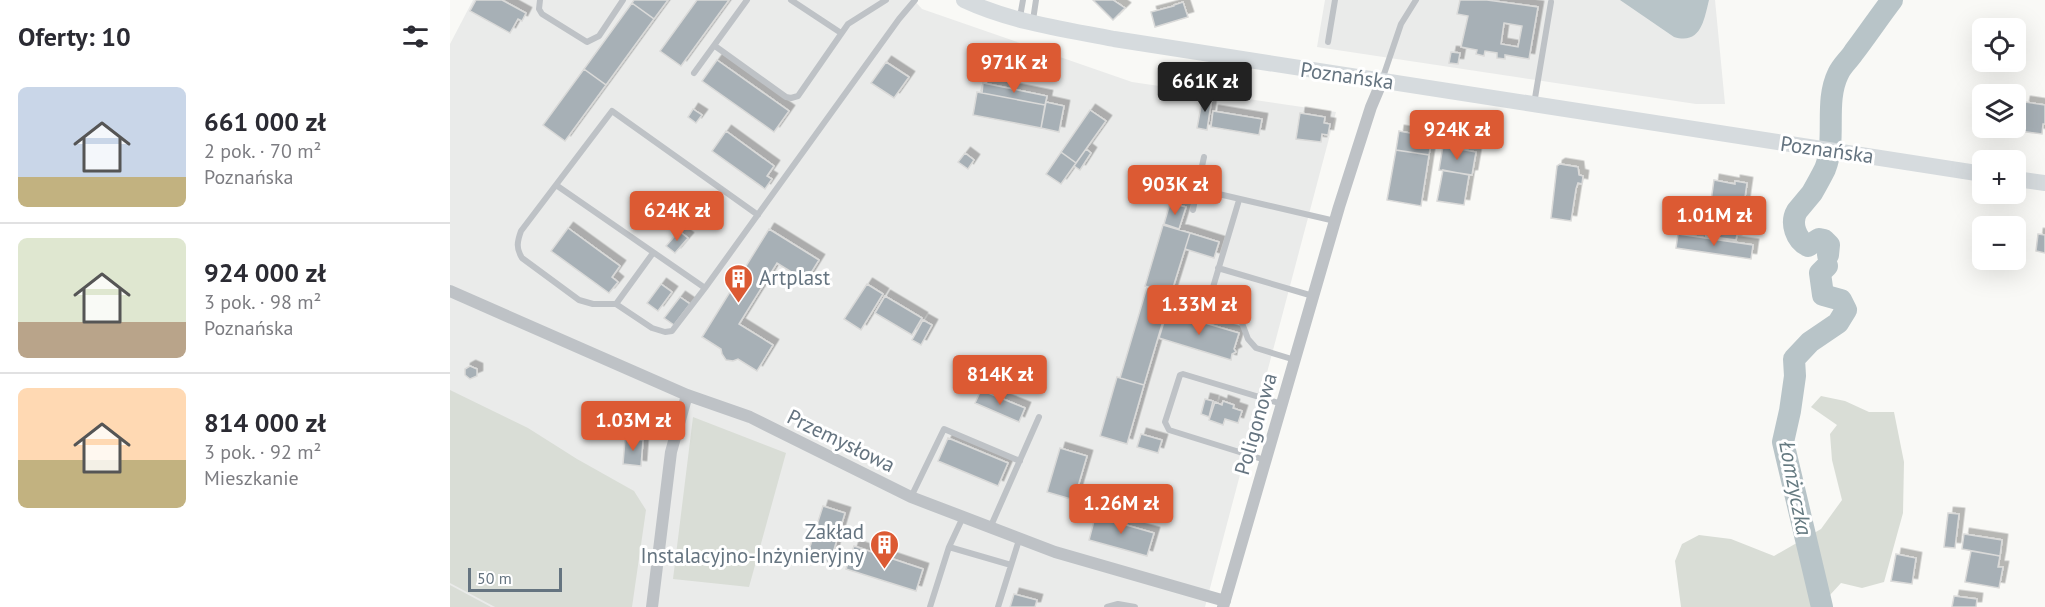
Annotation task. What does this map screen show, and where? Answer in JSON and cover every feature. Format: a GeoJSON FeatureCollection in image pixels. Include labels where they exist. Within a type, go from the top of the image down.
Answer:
{"type":"FeatureCollection","features":[{"type":"Feature","properties":{"kind":"main road","name":"Poznańska"},"geometry":{"type":"LineString","coordinates":[[964,0],[1025,22],[1215,56],[1972,172]]}},
{"type":"Feature","properties":{"kind":"main road"},"geometry":{"type":"LineString","coordinates":[[2026,180],[2045,183]]}},
{"type":"Feature","properties":{"kind":"street","name":"Poligonowa"},"geometry":{"type":"LineString","coordinates":[[1224,604],[1335,222],[1371,107],[1382,81]]}},
{"type":"Feature","properties":{"kind":"street","name":"Przemysłowa"},"geometry":{"type":"LineString","coordinates":[[450,291],[687,395],[750,417],[911,497],[1018,540],[1224,604]]}},
{"type":"Feature","properties":{"kind":"street"},"geometry":{"type":"LineString","coordinates":[[652,607],[671,452],[687,395]]}},
{"type":"Feature","properties":{"kind":"lane"},"geometry":{"type":"LineString","coordinates":[[540,0],[539,9],[542,14],[587,42],[599,36],[623,0]]}},
{"type":"Feature","properties":{"kind":"lane"},"geometry":{"type":"LineString","coordinates":[[694,73],[747,0]]}},
{"type":"Feature","properties":{"kind":"lane"},"geometry":{"type":"LineString","coordinates":[[791,0],[841,33]]}},
{"type":"Feature","properties":{"kind":"lane"},"geometry":{"type":"LineString","coordinates":[[715,46],[791,98],[798,96],[848,24],[886,0]]}},
{"type":"Feature","properties":{"kind":"lane"},"geometry":{"type":"LineString","coordinates":[[758,215],[612,111],[521,231],[517,251],[522,258],[579,300],[593,304],[615,304],[652,328],[665,332],[672,331],[677,327],[758,215],[898,19],[915,0]]}},
{"type":"Feature","properties":{"kind":"lane"},"geometry":{"type":"LineString","coordinates":[[1023,0],[1025,22]]}},
{"type":"Feature","properties":{"kind":"lane"},"geometry":{"type":"LineString","coordinates":[[1025,22],[1036,0]]}},
{"type":"Feature","properties":{"kind":"lane"},"geometry":{"type":"LineString","coordinates":[[1328,42],[1335,0]]}},
{"type":"Feature","properties":{"kind":"lane"},"geometry":{"type":"LineString","coordinates":[[1382,81],[1401,24],[1416,0]]}},
{"type":"Feature","properties":{"kind":"lane"},"geometry":{"type":"LineString","coordinates":[[1534,105],[1551,2]]}},
{"type":"Feature","properties":{"kind":"lane"},"geometry":{"type":"LineString","coordinates":[[1193,210],[1204,157]]}},
{"type":"Feature","properties":{"kind":"lane"},"geometry":{"type":"LineString","coordinates":[[556,185],[705,288]]}},
{"type":"Feature","properties":{"kind":"lane"},"geometry":{"type":"LineString","coordinates":[[1197,189],[1335,222]]}},
{"type":"Feature","properties":{"kind":"lane"},"geometry":{"type":"LineString","coordinates":[[1239,200],[1208,304],[1236,316],[1242,323],[1248,339],[1256,348],[1295,360]]}},
{"type":"Feature","properties":{"kind":"lane"},"geometry":{"type":"LineString","coordinates":[[615,304],[653,253]]}},
{"type":"Feature","properties":{"kind":"lane"},"geometry":{"type":"LineString","coordinates":[[1218,268],[1314,296]]}},
{"type":"Feature","properties":{"kind":"lane"},"geometry":{"type":"LineString","coordinates":[[1266,461],[1169,430],[1165,422],[1180,375],[1183,374],[1282,404]]}},
{"type":"Feature","properties":{"kind":"lane"},"geometry":{"type":"LineString","coordinates":[[990,528],[1039,417]]}},
{"type":"Feature","properties":{"kind":"lane"},"geometry":{"type":"LineString","coordinates":[[911,497],[944,429],[1020,461]]}},
{"type":"Feature","properties":{"kind":"lane"},"geometry":{"type":"LineString","coordinates":[[930,607],[949,546],[963,517]]}},
{"type":"Feature","properties":{"kind":"lane"},"geometry":{"type":"LineString","coordinates":[[998,607],[1018,540]]}},
{"type":"Feature","properties":{"kind":"lane"},"geometry":{"type":"LineString","coordinates":[[949,546],[1011,565]]}},
{"type":"Feature","properties":{"kind":"lane"},"geometry":{"type":"LineString","coordinates":[[1107,607],[1118,604],[1135,607]]}},
{"type":"Feature","properties":{"kind":"shaded area"},"geometry":{"type":"Polygon","coordinates":[[[473,0],[914,0],[922,9],[1132,82],[1336,112],[1205,607],[450,607],[450,44],[473,0]]]}},
{"type":"Feature","properties":{"kind":"shaded area"},"geometry":{"type":"Polygon","coordinates":[[[1325,0],[1715,0],[1725,104],[1696,104],[1317,47],[1325,0]]]}},
{"type":"Feature","properties":{"kind":"shaded area"},"geometry":{"type":"Polygon","coordinates":[[[1620,0],[1709,0],[1700,29],[1696,34],[1683,39],[1674,37],[1620,0]]]}},
{"type":"Feature","properties":{"kind":"shaded area"},"geometry":{"type":"Polygon","coordinates":[[[450,390],[528,428],[634,491],[646,510],[632,607],[495,607],[450,583],[450,390]]]}},
{"type":"Feature","properties":{"kind":"shaded area"},"geometry":{"type":"Polygon","coordinates":[[[1821,396],[1845,401],[1869,412],[1894,412],[1904,462],[1903,513],[1884,582],[1862,588],[1841,583],[1830,595],[1832,607],[1681,607],[1675,561],[1682,544],[1699,535],[1731,539],[1774,556],[1821,529],[1842,500],[1832,460],[1830,434],[1837,425],[1811,407],[1821,396]]]}},
{"type":"Feature","properties":{"kind":"shaded area"},"geometry":{"type":"Polygon","coordinates":[[[693,417],[786,453],[749,587],[673,579],[693,417]]]}},
{"type":"Feature","properties":{"kind":"shaded area"},"geometry":{"type":"Polygon","coordinates":[[[450,585],[491,607],[450,607],[450,585]]]}},
{"type":"Feature","properties":{"kind":"building"},"geometry":{"type":"Polygon","coordinates":[[[476,0],[502,0],[526,13],[522,21],[518,19],[510,33],[470,11],[476,0]]]}},
{"type":"Feature","properties":{"kind":"building"},"geometry":{"type":"Polygon","coordinates":[[[634,0],[668,0],[654,19],[632,3],[634,0]]]}},
{"type":"Feature","properties":{"kind":"building"},"geometry":{"type":"Polygon","coordinates":[[[697,0],[729,0],[681,66],[660,51],[697,0]]]}},
{"type":"Feature","properties":{"kind":"building"},"geometry":{"type":"Polygon","coordinates":[[[1093,0],[1113,0],[1125,8],[1113,20],[1093,0]]]}},
{"type":"Feature","properties":{"kind":"building"},"geometry":{"type":"Polygon","coordinates":[[[1460,0],[1487,0],[1538,7],[1529,59],[1505,55],[1505,59],[1497,58],[1497,53],[1485,51],[1484,56],[1476,54],[1477,50],[1461,47],[1468,16],[1457,14],[1460,0]],[[1504,23],[1501,44],[1518,47],[1522,26],[1504,23]]]}},
{"type":"Feature","properties":{"kind":"building"},"geometry":{"type":"Polygon","coordinates":[[[1183,2],[1188,17],[1155,27],[1151,12],[1183,2]]]}},
{"type":"Feature","properties":{"kind":"building"},"geometry":{"type":"Polygon","coordinates":[[[632,3],[654,19],[606,85],[584,69],[632,3]]]}},
{"type":"Feature","properties":{"kind":"building"},"geometry":{"type":"Polygon","coordinates":[[[1451,52],[1460,53],[1458,64],[1449,63],[1451,52]]]}},
{"type":"Feature","properties":{"kind":"building"},"geometry":{"type":"Polygon","coordinates":[[[717,60],[789,111],[774,132],[702,81],[717,60]]]}},
{"type":"Feature","properties":{"kind":"building"},"geometry":{"type":"Polygon","coordinates":[[[886,62],[909,77],[894,98],[871,83],[886,62]]]}},
{"type":"Feature","properties":{"kind":"building"},"geometry":{"type":"Polygon","coordinates":[[[584,69],[606,85],[565,141],[543,125],[584,69]]]}},
{"type":"Feature","properties":{"kind":"building"},"geometry":{"type":"Polygon","coordinates":[[[983,83],[1047,96],[1045,105],[982,93],[983,83]]]}},
{"type":"Feature","properties":{"kind":"building"},"geometry":{"type":"Polygon","coordinates":[[[977,92],[1045,105],[1041,128],[973,115],[977,92]]]}},
{"type":"Feature","properties":{"kind":"building"},"geometry":{"type":"Polygon","coordinates":[[[1203,95],[1212,97],[1207,130],[1197,128],[1203,95]]]}},
{"type":"Feature","properties":{"kind":"building"},"geometry":{"type":"Polygon","coordinates":[[[1046,102],[1064,106],[1059,132],[1041,128],[1046,102]]]}},
{"type":"Feature","properties":{"kind":"building"},"geometry":{"type":"Polygon","coordinates":[[[2026,102],[2045,105],[2045,124],[2043,124],[2042,134],[2026,132],[2026,102]]]}},
{"type":"Feature","properties":{"kind":"building"},"geometry":{"type":"Polygon","coordinates":[[[693,109],[702,115],[696,123],[688,117],[693,109]]]}},
{"type":"Feature","properties":{"kind":"building"},"geometry":{"type":"Polygon","coordinates":[[[1090,110],[1106,121],[1076,163],[1061,152],[1090,110]]]}},
{"type":"Feature","properties":{"kind":"building"},"geometry":{"type":"Polygon","coordinates":[[[1213,111],[1262,119],[1259,135],[1211,127],[1213,111]]]}},
{"type":"Feature","properties":{"kind":"building"},"geometry":{"type":"Polygon","coordinates":[[[1300,113],[1325,117],[1324,123],[1330,124],[1328,135],[1322,134],[1321,142],[1296,139],[1300,113]]]}},
{"type":"Feature","properties":{"kind":"building"},"geometry":{"type":"Polygon","coordinates":[[[726,131],[774,166],[767,176],[772,179],[765,189],[712,151],[726,131]]]}},
{"type":"Feature","properties":{"kind":"building"},"geometry":{"type":"Polygon","coordinates":[[[1399,131],[1432,137],[1429,155],[1396,150],[1399,131]]]}},
{"type":"Feature","properties":{"kind":"building"},"geometry":{"type":"Polygon","coordinates":[[[1443,146],[1476,152],[1472,175],[1439,170],[1443,146]]]}},
{"type":"Feature","properties":{"kind":"building"},"geometry":{"type":"Polygon","coordinates":[[[1086,149],[1091,153],[1080,170],[1074,166],[1086,149]]]}},
{"type":"Feature","properties":{"kind":"building"},"geometry":{"type":"Polygon","coordinates":[[[1396,150],[1429,155],[1421,206],[1387,200],[1396,150]]]}},
{"type":"Feature","properties":{"kind":"building"},"geometry":{"type":"Polygon","coordinates":[[[1061,152],[1076,163],[1061,184],[1046,174],[1061,152]]]}},
{"type":"Feature","properties":{"kind":"building"},"geometry":{"type":"Polygon","coordinates":[[[965,153],[974,160],[968,169],[958,162],[965,153]]]}},
{"type":"Feature","properties":{"kind":"building"},"geometry":{"type":"Polygon","coordinates":[[[1560,164],[1578,167],[1579,175],[1583,176],[1582,184],[1578,183],[1576,189],[1571,221],[1551,218],[1557,166],[1560,164]]]}},
{"type":"Feature","properties":{"kind":"building"},"geometry":{"type":"Polygon","coordinates":[[[1443,170],[1469,175],[1464,205],[1437,201],[1443,170]]]}},
{"type":"Feature","properties":{"kind":"building"},"geometry":{"type":"Polygon","coordinates":[[[1714,180],[1735,184],[1735,181],[1747,183],[1742,218],[1740,218],[1738,228],[1741,228],[1738,229],[1736,240],[1706,236],[1708,225],[1705,224],[1708,224],[1709,201],[1711,201],[1714,180]]]}},
{"type":"Feature","properties":{"kind":"building"},"geometry":{"type":"Polygon","coordinates":[[[1170,203],[1186,207],[1179,229],[1164,224],[1170,203]]]}},
{"type":"Feature","properties":{"kind":"building"},"geometry":{"type":"Polygon","coordinates":[[[1163,225],[1190,233],[1171,294],[1145,286],[1163,225]]]}},
{"type":"Feature","properties":{"kind":"building"},"geometry":{"type":"Polygon","coordinates":[[[568,228],[620,266],[612,277],[618,282],[609,293],[551,251],[568,228]]]}},
{"type":"Feature","properties":{"kind":"building","name":"Artplast"},"geometry":{"type":"Polygon","coordinates":[[[769,229],[819,260],[806,281],[777,263],[739,324],[773,345],[757,371],[738,359],[726,360],[721,349],[702,337],[769,229]]]}},
{"type":"Feature","properties":{"kind":"building"},"geometry":{"type":"Polygon","coordinates":[[[679,231],[688,238],[675,253],[666,246],[679,231]]]}},
{"type":"Feature","properties":{"kind":"building"},"geometry":{"type":"Polygon","coordinates":[[[1190,233],[1219,242],[1214,258],[1185,249],[1190,233]]]}},
{"type":"Feature","properties":{"kind":"building"},"geometry":{"type":"Polygon","coordinates":[[[1678,234],[1753,245],[1751,259],[1676,248],[1678,234]]]}},
{"type":"Feature","properties":{"kind":"building"},"geometry":{"type":"Polygon","coordinates":[[[2038,234],[2045,235],[2045,253],[2036,251],[2038,234]]]}},
{"type":"Feature","properties":{"kind":"building"},"geometry":{"type":"Polygon","coordinates":[[[661,284],[672,292],[658,311],[647,303],[661,284]]]}},
{"type":"Feature","properties":{"kind":"building"},"geometry":{"type":"Polygon","coordinates":[[[867,284],[883,294],[861,330],[844,319],[867,284]]]}},
{"type":"Feature","properties":{"kind":"building"},"geometry":{"type":"Polygon","coordinates":[[[1147,287],[1171,294],[1144,385],[1120,378],[1147,287]]]}},
{"type":"Feature","properties":{"kind":"building"},"geometry":{"type":"Polygon","coordinates":[[[885,296],[922,318],[912,335],[875,313],[885,296]]]}},
{"type":"Feature","properties":{"kind":"building"},"geometry":{"type":"Polygon","coordinates":[[[680,297],[690,304],[674,325],[664,318],[680,297]]]}},
{"type":"Feature","properties":{"kind":"building"},"geometry":{"type":"Polygon","coordinates":[[[1167,312],[1239,333],[1234,349],[1236,352],[1232,354],[1231,360],[1159,338],[1167,312]]]}},
{"type":"Feature","properties":{"kind":"building"},"geometry":{"type":"Polygon","coordinates":[[[923,320],[932,325],[921,345],[912,340],[923,320]]]}},
{"type":"Feature","properties":{"kind":"building"},"geometry":{"type":"Polygon","coordinates":[[[470,366],[477,369],[477,376],[470,379],[465,375],[465,369],[470,366]]]}},
{"type":"Feature","properties":{"kind":"building"},"geometry":{"type":"Polygon","coordinates":[[[1117,377],[1144,385],[1127,444],[1100,436],[1117,377]]]}},
{"type":"Feature","properties":{"kind":"building"},"geometry":{"type":"Polygon","coordinates":[[[981,390],[1025,408],[1019,422],[975,403],[981,390]]]}},
{"type":"Feature","properties":{"kind":"building"},"geometry":{"type":"Polygon","coordinates":[[[1205,399],[1213,401],[1209,417],[1201,414],[1205,399]]]}},
{"type":"Feature","properties":{"kind":"building"},"geometry":{"type":"Polygon","coordinates":[[[1223,401],[1242,411],[1238,423],[1225,419],[1223,425],[1209,420],[1215,402],[1222,405],[1223,401]]]}},
{"type":"Feature","properties":{"kind":"building"},"geometry":{"type":"Polygon","coordinates":[[[1141,434],[1162,440],[1158,453],[1137,447],[1141,434]]]}},
{"type":"Feature","properties":{"kind":"building"},"geometry":{"type":"Polygon","coordinates":[[[948,438],[1008,463],[998,486],[938,461],[948,438]]]}},
{"type":"Feature","properties":{"kind":"building"},"geometry":{"type":"Polygon","coordinates":[[[625,439],[643,440],[641,466],[623,464],[625,439]]]}},
{"type":"Feature","properties":{"kind":"building"},"geometry":{"type":"Polygon","coordinates":[[[1060,448],[1087,456],[1074,500],[1047,492],[1060,448]]]}},
{"type":"Feature","properties":{"kind":"building"},"geometry":{"type":"Polygon","coordinates":[[[823,506],[845,513],[830,563],[807,556],[823,506]]]}},
{"type":"Feature","properties":{"kind":"building"},"geometry":{"type":"Polygon","coordinates":[[[1109,513],[1121,517],[1119,523],[1154,533],[1147,556],[1089,540],[1095,517],[1107,520],[1109,513]]]}},
{"type":"Feature","properties":{"kind":"building"},"geometry":{"type":"Polygon","coordinates":[[[1948,513],[1959,514],[1955,548],[1944,547],[1948,513]]]}},
{"type":"Feature","properties":{"kind":"building"},"geometry":{"type":"Polygon","coordinates":[[[1964,534],[2002,540],[2000,556],[1962,549],[1964,534]]]}},
{"type":"Feature","properties":{"kind":"building","name":"Zakład Instalacyjno-Inżynieryjny"},"geometry":{"type":"Polygon","coordinates":[[[854,546],[923,569],[916,591],[846,569],[854,546]]]}},
{"type":"Feature","properties":{"kind":"building"},"geometry":{"type":"Polygon","coordinates":[[[1971,551],[2000,556],[1998,567],[2003,567],[1999,588],[1965,582],[1971,551]]]}},
{"type":"Feature","properties":{"kind":"building"},"geometry":{"type":"Polygon","coordinates":[[[1896,554],[1916,558],[1912,584],[1891,581],[1896,554]]]}},
{"type":"Feature","properties":{"kind":"building"},"geometry":{"type":"Polygon","coordinates":[[[1014,594],[1037,600],[1035,607],[1010,607],[1014,594]]]}},
{"type":"Feature","properties":{"kind":"building"},"geometry":{"type":"Polygon","coordinates":[[[1954,596],[1977,599],[1976,607],[1952,607],[1954,596]]]}},
{"type":"Feature","properties":{"kind":"waterway","name":"Łomżyczka"},"geometry":{"type":"LineString","coordinates":[[1828,255],[1829,245],[1824,240],[1819,239],[1808,246],[1800,240],[1795,231],[1795,216],[1812,193],[1825,169],[1830,146],[1832,97],[1838,74],[1892,0]]}},
{"type":"Feature","properties":{"kind":"waterway","name":"Łomżyczka"},"geometry":{"type":"LineString","coordinates":[[1822,607],[1783,442],[1795,376],[1794,359],[1810,342],[1838,323],[1846,310],[1841,300],[1823,295],[1820,273],[1827,266]]}},
{"type":"Feature","properties":{"kind":"place","name":"Artplast"},"geometry":{"type":"Point","coordinates":[738,304]}},
{"type":"Feature","properties":{"kind":"place","name":"Zakład Instalacyjno-Inżynieryjny"},"geometry":{"type":"Point","coordinates":[885,570]}}]}
